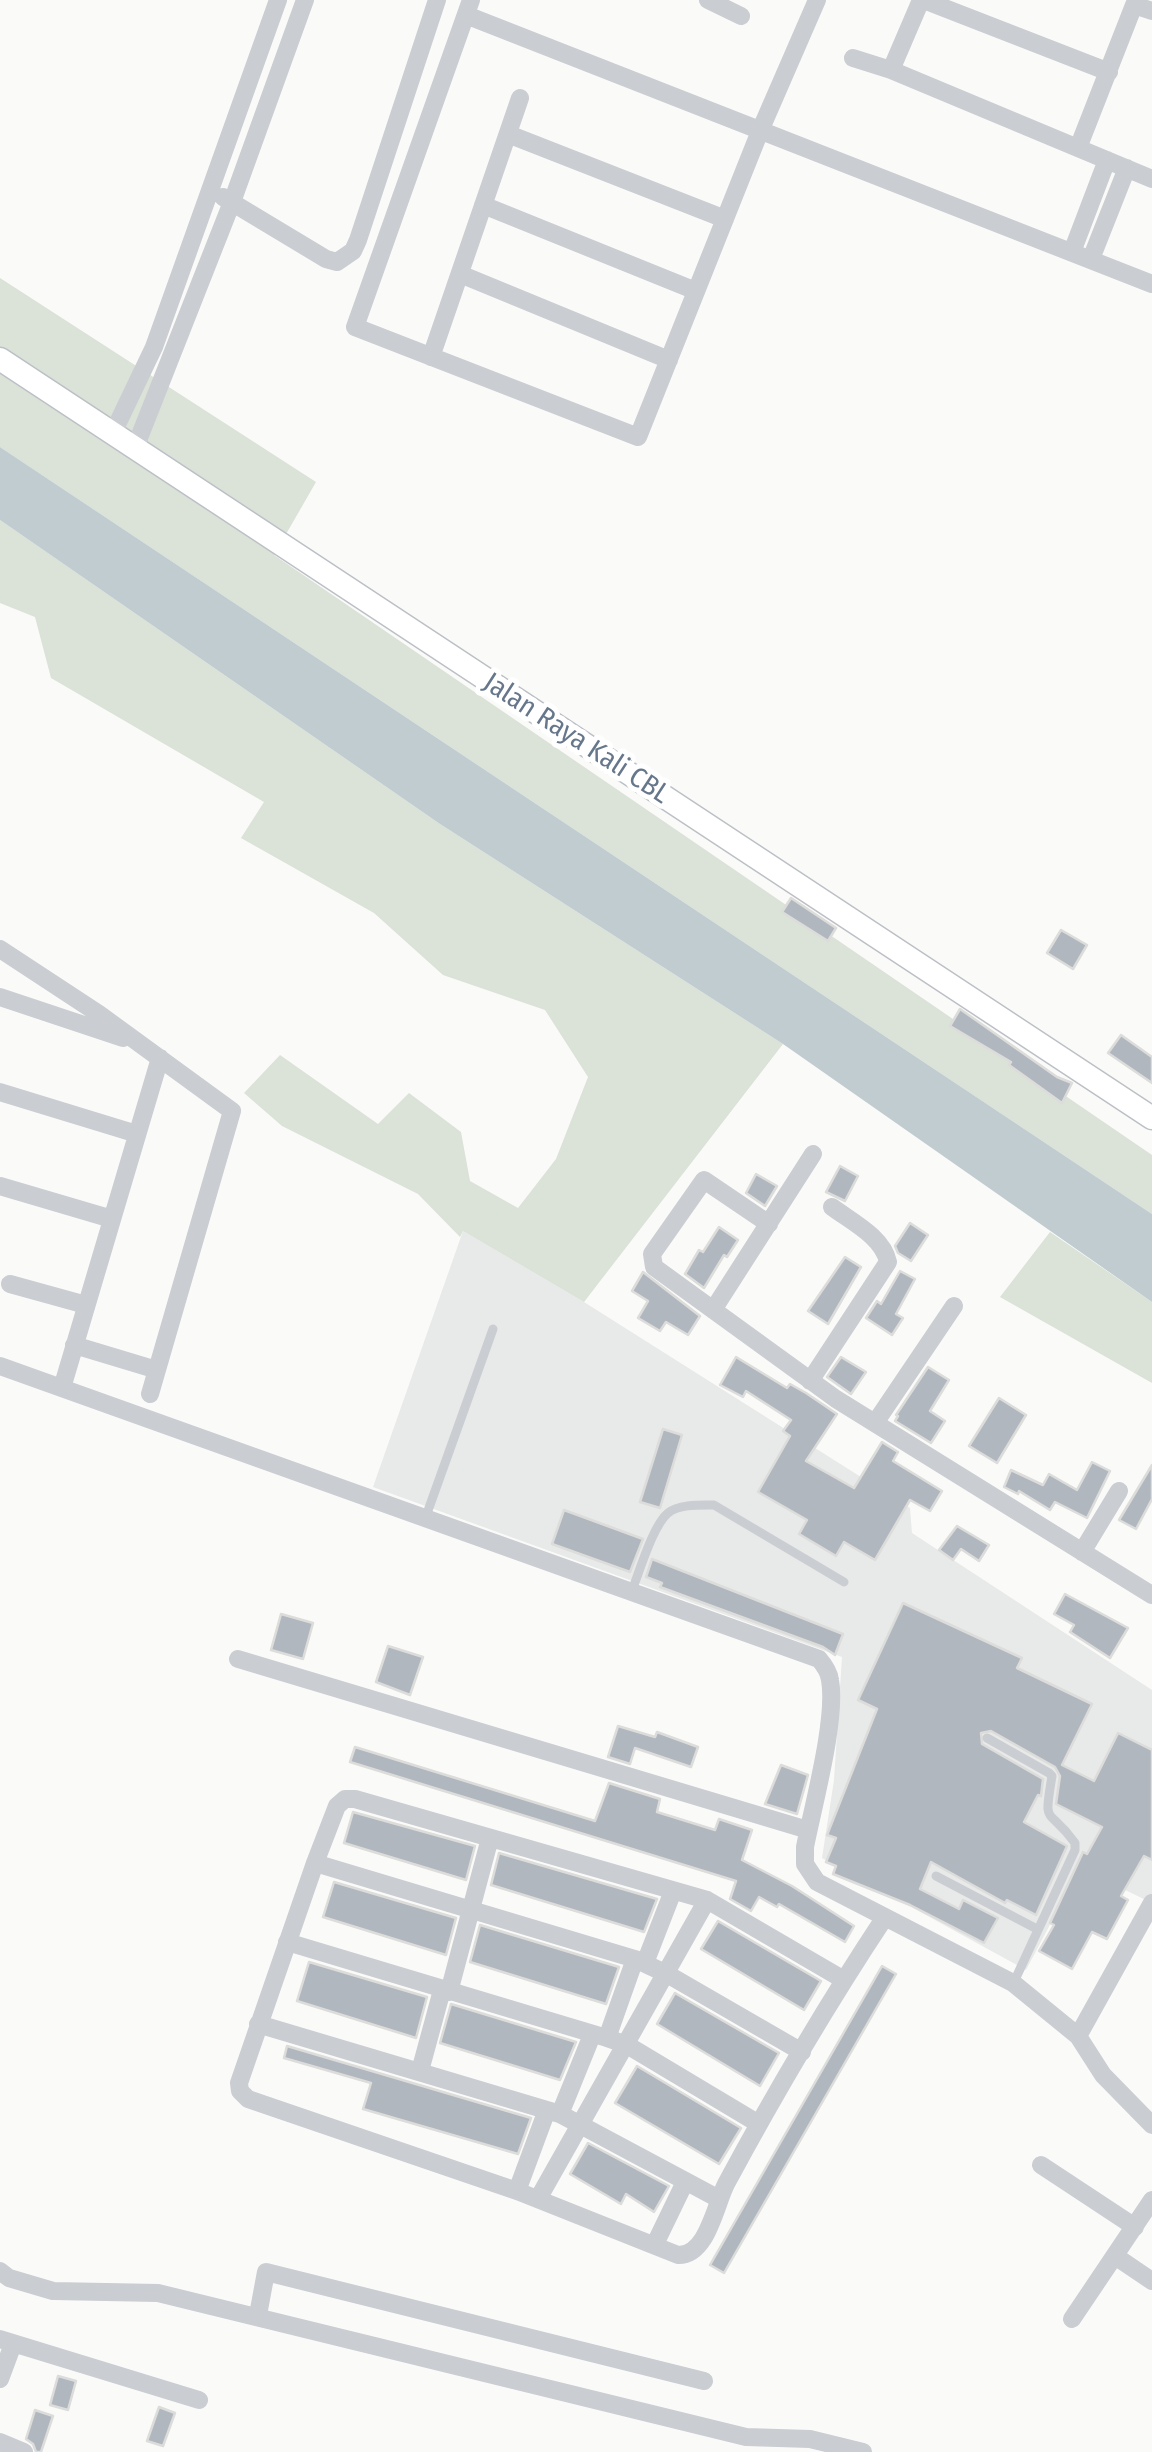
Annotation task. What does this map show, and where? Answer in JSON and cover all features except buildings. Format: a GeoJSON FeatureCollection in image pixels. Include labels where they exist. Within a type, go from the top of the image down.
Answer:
{"type":"FeatureCollection","features":[{"type":"Feature","properties":{"kind":"main road","name":"Jalan Raya Kali CBL"},"geometry":{"type":"LineString","coordinates":[[0,358],[1152,1118]]}},
{"type":"Feature","properties":{"kind":"street"},"geometry":{"type":"LineString","coordinates":[[112,433],[154,347],[278,0]]}},
{"type":"Feature","properties":{"kind":"street"},"geometry":{"type":"LineString","coordinates":[[135,448],[232,202],[304,0]]}},
{"type":"Feature","properties":{"kind":"street"},"geometry":{"type":"LineString","coordinates":[[209,190],[326,259],[337,262],[352,251],[437,0]]}},
{"type":"Feature","properties":{"kind":"street"},"geometry":{"type":"LineString","coordinates":[[708,0],[740,16]]}},
{"type":"Feature","properties":{"kind":"street"},"geometry":{"type":"LineString","coordinates":[[817,0],[760,131],[638,437],[355,327],[468,8],[760,131],[1152,284]]}},
{"type":"Feature","properties":{"kind":"street"},"geometry":{"type":"LineString","coordinates":[[891,70],[922,0],[1108,72]]}},
{"type":"Feature","properties":{"kind":"street"},"geometry":{"type":"LineString","coordinates":[[1078,148],[1136,5]]}},
{"type":"Feature","properties":{"kind":"street"},"geometry":{"type":"LineString","coordinates":[[853,58],[891,70],[1152,179]]}},
{"type":"Feature","properties":{"kind":"street"},"geometry":{"type":"LineString","coordinates":[[431,356],[520,98]]}},
{"type":"Feature","properties":{"kind":"street"},"geometry":{"type":"LineString","coordinates":[[508,134],[724,219]]}},
{"type":"Feature","properties":{"kind":"street"},"geometry":{"type":"LineString","coordinates":[[1072,252],[1108,160]]}},
{"type":"Feature","properties":{"kind":"street"},"geometry":{"type":"LineString","coordinates":[[1091,260],[1126,168]]}},
{"type":"Feature","properties":{"kind":"street"},"geometry":{"type":"LineString","coordinates":[[483,206],[696,291]]}},
{"type":"Feature","properties":{"kind":"street"},"geometry":{"type":"LineString","coordinates":[[460,274],[668,360]]}},
{"type":"Feature","properties":{"kind":"street"},"geometry":{"type":"LineString","coordinates":[[0,949],[232,1111],[150,1394]]}},
{"type":"Feature","properties":{"kind":"street"},"geometry":{"type":"LineString","coordinates":[[0,997],[139,1043]]}},
{"type":"Feature","properties":{"kind":"street"},"geometry":{"type":"LineString","coordinates":[[62,1388],[160,1058]]}},
{"type":"Feature","properties":{"kind":"street"},"geometry":{"type":"LineString","coordinates":[[0,1092],[137,1134]]}},
{"type":"Feature","properties":{"kind":"street"},"geometry":{"type":"LineString","coordinates":[[713,1310],[814,1154]]}},
{"type":"Feature","properties":{"kind":"street"},"geometry":{"type":"LineString","coordinates":[[769,1224],[704,1180],[652,1254],[654,1267],[810,1381],[1152,1595]]}},
{"type":"Feature","properties":{"kind":"street"},"geometry":{"type":"LineString","coordinates":[[0,1186],[112,1220]]}},
{"type":"Feature","properties":{"kind":"street"},"geometry":{"type":"LineString","coordinates":[[810,1381],[888,1262],[886,1250],[876,1240],[832,1206]]}},
{"type":"Feature","properties":{"kind":"street"},"geometry":{"type":"LineString","coordinates":[[10,1284],[86,1305]]}},
{"type":"Feature","properties":{"kind":"street"},"geometry":{"type":"LineString","coordinates":[[874,1422],[954,1306]]}},
{"type":"Feature","properties":{"kind":"street"},"geometry":{"type":"LineString","coordinates":[[74,1345],[157,1370]]}},
{"type":"Feature","properties":{"kind":"street"},"geometry":{"type":"LineString","coordinates":[[0,1366],[819,1659],[831,1682],[805,1864],[817,1882],[1014,1983],[1078,2036],[1104,2075],[1152,2126]]}},
{"type":"Feature","properties":{"kind":"street"},"geometry":{"type":"LineString","coordinates":[[1082,1552],[1119,1491]]}},
{"type":"Feature","properties":{"kind":"street"},"geometry":{"type":"LineString","coordinates":[[238,1659],[808,1830]]}},
{"type":"Feature","properties":{"kind":"street"},"geometry":{"type":"LineString","coordinates":[[844,1980],[707,1900],[345,1799],[337,1806],[287,1942],[239,2084],[240,2092],[248,2099],[517,2191],[678,2255],[689,2255],[698,2249],[718,2198],[759,2124],[884,1918]]}},
{"type":"Feature","properties":{"kind":"street"},"geometry":{"type":"LineString","coordinates":[[420,2071],[490,1838]]}},
{"type":"Feature","properties":{"kind":"street"},"geometry":{"type":"LineString","coordinates":[[316,1863],[640,1961],[802,2052]]}},
{"type":"Feature","properties":{"kind":"street"},"geometry":{"type":"LineString","coordinates":[[517,2191],[553,2112],[600,2036],[673,1891]]}},
{"type":"Feature","properties":{"kind":"street"},"geometry":{"type":"LineString","coordinates":[[538,2199],[707,1900]]}},
{"type":"Feature","properties":{"kind":"street"},"geometry":{"type":"LineString","coordinates":[[1078,2036],[1152,1904]]}},
{"type":"Feature","properties":{"kind":"street"},"geometry":{"type":"LineString","coordinates":[[287,1942],[627,2046],[759,2124]]}},
{"type":"Feature","properties":{"kind":"street"},"geometry":{"type":"LineString","coordinates":[[258,2024],[553,2112],[718,2198]]}},
{"type":"Feature","properties":{"kind":"street"},"geometry":{"type":"LineString","coordinates":[[1042,2165],[1135,2227]]}},
{"type":"Feature","properties":{"kind":"street"},"geometry":{"type":"LineString","coordinates":[[655,2244],[686,2182]]}},
{"type":"Feature","properties":{"kind":"street"},"geometry":{"type":"LineString","coordinates":[[1072,2319],[1152,2200]]}},
{"type":"Feature","properties":{"kind":"street"},"geometry":{"type":"LineString","coordinates":[[1115,2256],[1152,2281]]}},
{"type":"Feature","properties":{"kind":"street"},"geometry":{"type":"LineString","coordinates":[[0,2271],[9,2278],[53,2292],[158,2293],[746,2437],[810,2439],[864,2452]]}},
{"type":"Feature","properties":{"kind":"street"},"geometry":{"type":"LineString","coordinates":[[258,2315],[266,2272],[704,2381]]}},
{"type":"Feature","properties":{"kind":"street"},"geometry":{"type":"LineString","coordinates":[[0,2379],[7,2341],[198,2400]]}},
{"type":"Feature","properties":{"kind":"street"},"geometry":{"type":"LineString","coordinates":[[0,2442],[24,2452]]}},
{"type":"Feature","properties":{"kind":"lane"},"geometry":{"type":"LineString","coordinates":[[425,1520],[492,1329]]}},
{"type":"Feature","properties":{"kind":"lane"},"geometry":{"type":"LineString","coordinates":[[631,1592],[661,1521],[670,1510],[696,1505],[714,1505],[844,1582]]}},
{"type":"Feature","properties":{"kind":"lane"},"geometry":{"type":"LineString","coordinates":[[988,1738],[1052,1776],[1046,1805],[1048,1816],[1075,1843],[1014,1983]]}},
{"type":"Feature","properties":{"kind":"lane"},"geometry":{"type":"LineString","coordinates":[[936,1876],[1038,1929]]}},
{"type":"Feature","properties":{"kind":"shaded area"},"geometry":{"type":"Polygon","coordinates":[[[0,278],[316,482],[274,555],[1152,1155],[1152,1214],[0,447],[0,278]]]}},
{"type":"Feature","properties":{"kind":"shaded area"},"geometry":{"type":"Polygon","coordinates":[[[0,447],[1152,1214],[1152,1302],[783,1044],[440,824],[0,520],[0,447]]]}},
{"type":"Feature","properties":{"kind":"shaded area"},"geometry":{"type":"Polygon","coordinates":[[[0,520],[440,824],[783,1044],[584,1302],[463,1231],[460,1237],[418,1194],[282,1126],[244,1093],[280,1055],[378,1124],[409,1093],[461,1132],[470,1181],[518,1208],[556,1159],[588,1077],[545,1010],[443,975],[374,913],[241,838],[264,802],[51,678],[35,617],[0,603],[0,520]]]}},
{"type":"Feature","properties":{"kind":"shaded area"},"geometry":{"type":"Polygon","coordinates":[[[463,1231],[584,1302],[910,1508],[912,1533],[1152,1690],[1152,1903],[1080,1868],[1026,1970],[822,1858],[834,1780],[842,1657],[373,1487],[463,1231]]]}},
{"type":"Feature","properties":{"kind":"shaded area"},"geometry":{"type":"Polygon","coordinates":[[[1050,1232],[1152,1302],[1152,1383],[1000,1297],[1050,1232]]]}}]}
